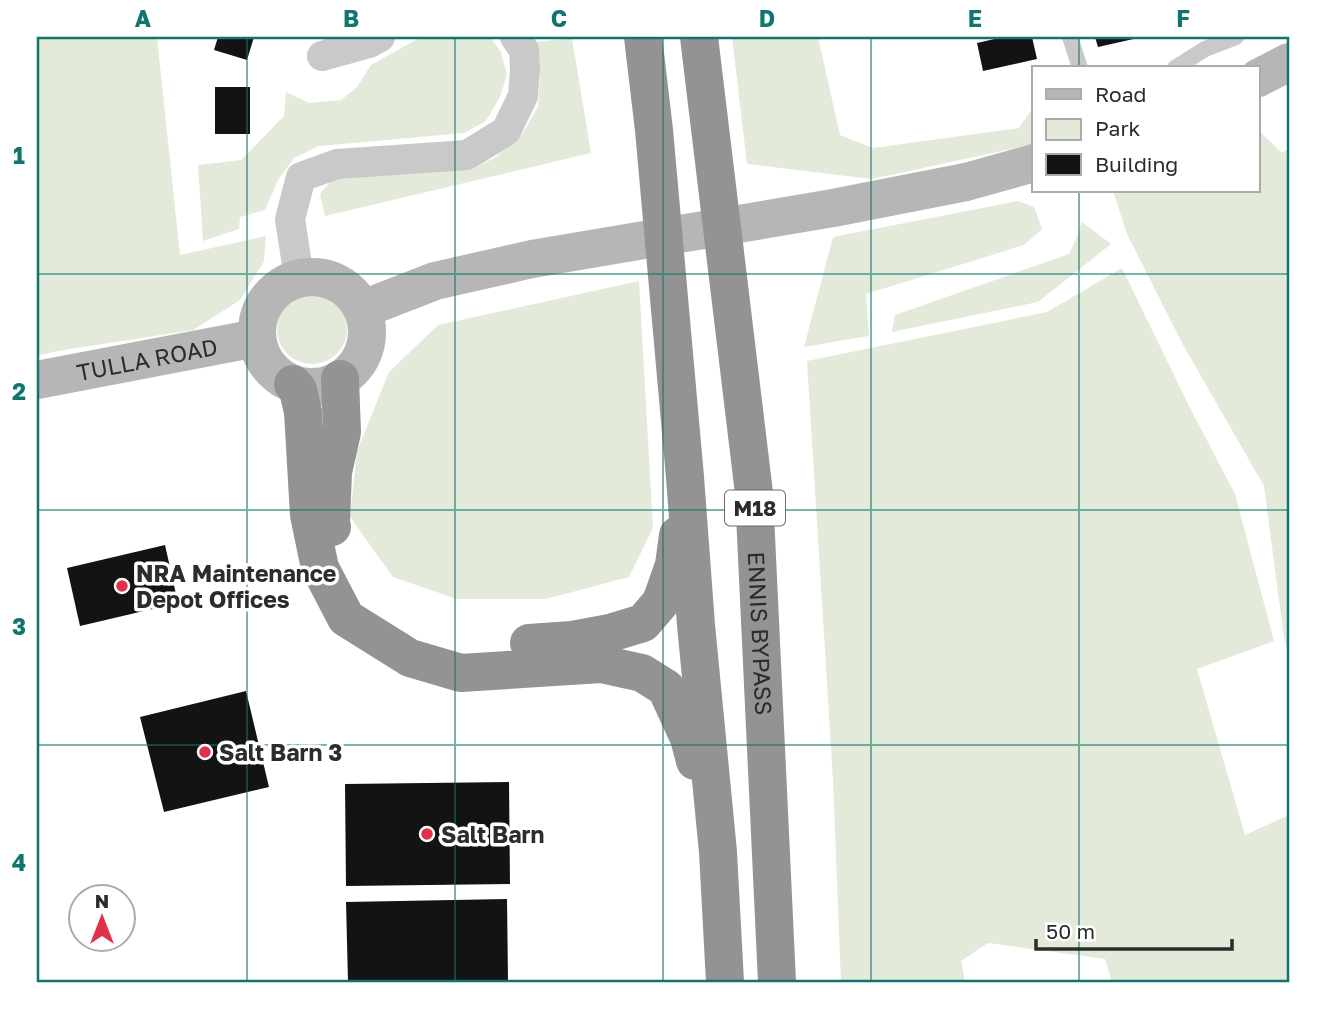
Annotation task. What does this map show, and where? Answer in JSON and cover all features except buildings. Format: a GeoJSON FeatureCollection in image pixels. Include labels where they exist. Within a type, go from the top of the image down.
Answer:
{"type":"FeatureCollection","features":[{"type":"Feature","properties":{"kind":"highway"},"geometry":{"type":"LineString","coordinates":[[642,37],[654,130],[718,852],[725,982]]}},
{"type":"Feature","properties":{"kind":"highway","name":"ENNIS BYPASS"},"geometry":{"type":"LineString","coordinates":[[699,37],[754,493],[777,982]]}},
{"type":"Feature","properties":{"kind":"highway"},"geometry":{"type":"LineString","coordinates":[[340,379],[342,432],[333,472],[331,522],[347,583],[370,614],[416,640],[463,647],[572,640],[643,623],[661,602],[674,565],[685,477]]}},
{"type":"Feature","properties":{"kind":"highway"},"geometry":{"type":"LineString","coordinates":[[293,384],[298,390],[303,412],[309,515],[320,568],[346,618],[410,658],[461,673],[601,664],[642,673],[666,688],[689,738],[718,852]]}},
{"type":"Feature","properties":{"kind":"main road"},"geometry":{"type":"LineString","coordinates":[[1260,77],[1289,62]]}},
{"type":"Feature","properties":{"kind":"main road"},"geometry":{"type":"LineString","coordinates":[[363,309],[435,281],[532,259],[833,208],[965,182],[1032,164]]}},
{"type":"Feature","properties":{"kind":"main road"},"geometry":{"type":"LineString","coordinates":[[299,278],[332,281],[347,289],[363,309],[368,330],[364,353],[352,371],[335,383],[312,388],[293,384],[276,374],[264,360],[257,338],[260,313],[273,293],[299,278]]}},
{"type":"Feature","properties":{"kind":"main road","name":"TULLA ROAD"},"geometry":{"type":"LineString","coordinates":[[37,380],[257,338]]}},
{"type":"Feature","properties":{"kind":"street"},"geometry":{"type":"LineString","coordinates":[[322,56],[369,43],[380,37]]}},
{"type":"Feature","properties":{"kind":"street"},"geometry":{"type":"LineString","coordinates":[[299,278],[290,219],[301,177],[337,164],[467,155],[506,131],[523,96],[524,50],[515,37]]}},
{"type":"Feature","properties":{"kind":"lane"},"geometry":{"type":"LineString","coordinates":[[1070,37],[1079,66]]}},
{"type":"Feature","properties":{"kind":"lane"},"geometry":{"type":"LineString","coordinates":[[1178,66],[1205,49],[1236,37]]}},
{"type":"Feature","properties":{"kind":"green space"},"geometry":{"type":"Polygon","coordinates":[[[37,37],[157,37],[180,255],[266,236],[264,261],[240,300],[193,330],[37,356],[37,37]]]}},
{"type":"Feature","properties":{"kind":"green space"},"geometry":{"type":"Polygon","coordinates":[[[421,37],[490,37],[501,52],[507,75],[500,97],[486,121],[464,133],[319,146],[294,158],[278,180],[265,210],[240,217],[239,229],[203,241],[198,165],[241,160],[284,116],[286,92],[309,103],[341,100],[357,87],[371,65],[421,37]]]}},
{"type":"Feature","properties":{"kind":"green space"},"geometry":{"type":"Polygon","coordinates":[[[732,37],[818,37],[840,135],[873,148],[1019,128],[1032,109],[1032,144],[872,179],[747,164],[732,37]]]}},
{"type":"Feature","properties":{"kind":"green space"},"geometry":{"type":"Polygon","coordinates":[[[572,38],[591,153],[325,216],[320,194],[333,178],[473,169],[496,157],[523,133],[538,106],[540,78],[536,42],[572,38]]]}},
{"type":"Feature","properties":{"kind":"green space"},"geometry":{"type":"Polygon","coordinates":[[[1260,132],[1282,153],[1289,148],[1289,657],[1284,638],[1264,486],[1182,343],[1127,234],[1113,192],[1260,192],[1260,132]]]}},
{"type":"Feature","properties":{"kind":"green space"},"geometry":{"type":"Polygon","coordinates":[[[1018,201],[1034,207],[1042,229],[1024,245],[866,294],[869,336],[804,347],[833,237],[1018,201]]]}},
{"type":"Feature","properties":{"kind":"green space"},"geometry":{"type":"Polygon","coordinates":[[[1082,222],[1111,244],[1038,302],[892,332],[895,315],[1069,254],[1082,222]]]}},
{"type":"Feature","properties":{"kind":"green space"},"geometry":{"type":"Polygon","coordinates":[[[1122,268],[1235,494],[1274,641],[1197,669],[1245,835],[1289,815],[1289,982],[1112,982],[1105,959],[988,943],[961,961],[965,982],[841,982],[833,780],[807,361],[1047,312],[1122,268]]]}},
{"type":"Feature","properties":{"kind":"green space"},"geometry":{"type":"Polygon","coordinates":[[[639,281],[653,528],[629,577],[546,599],[457,599],[393,577],[350,517],[357,451],[389,372],[438,325],[639,281]]]}},
{"type":"Feature","properties":{"kind":"green space"},"geometry":{"type":"Polygon","coordinates":[[[312,294],[331,300],[341,310],[347,329],[341,348],[331,358],[312,364],[293,358],[283,348],[277,329],[283,310],[293,300],[312,294]]]}},
{"type":"Feature","properties":{"kind":"place","name":"NRA Maintenance Depot Offices"},"geometry":{"type":"Point","coordinates":[122,586]}},
{"type":"Feature","properties":{"kind":"place","name":"Salt Barn 3"},"geometry":{"type":"Point","coordinates":[205,752]}},
{"type":"Feature","properties":{"kind":"place","name":"Salt Barn"},"geometry":{"type":"Point","coordinates":[427,834]}}]}
